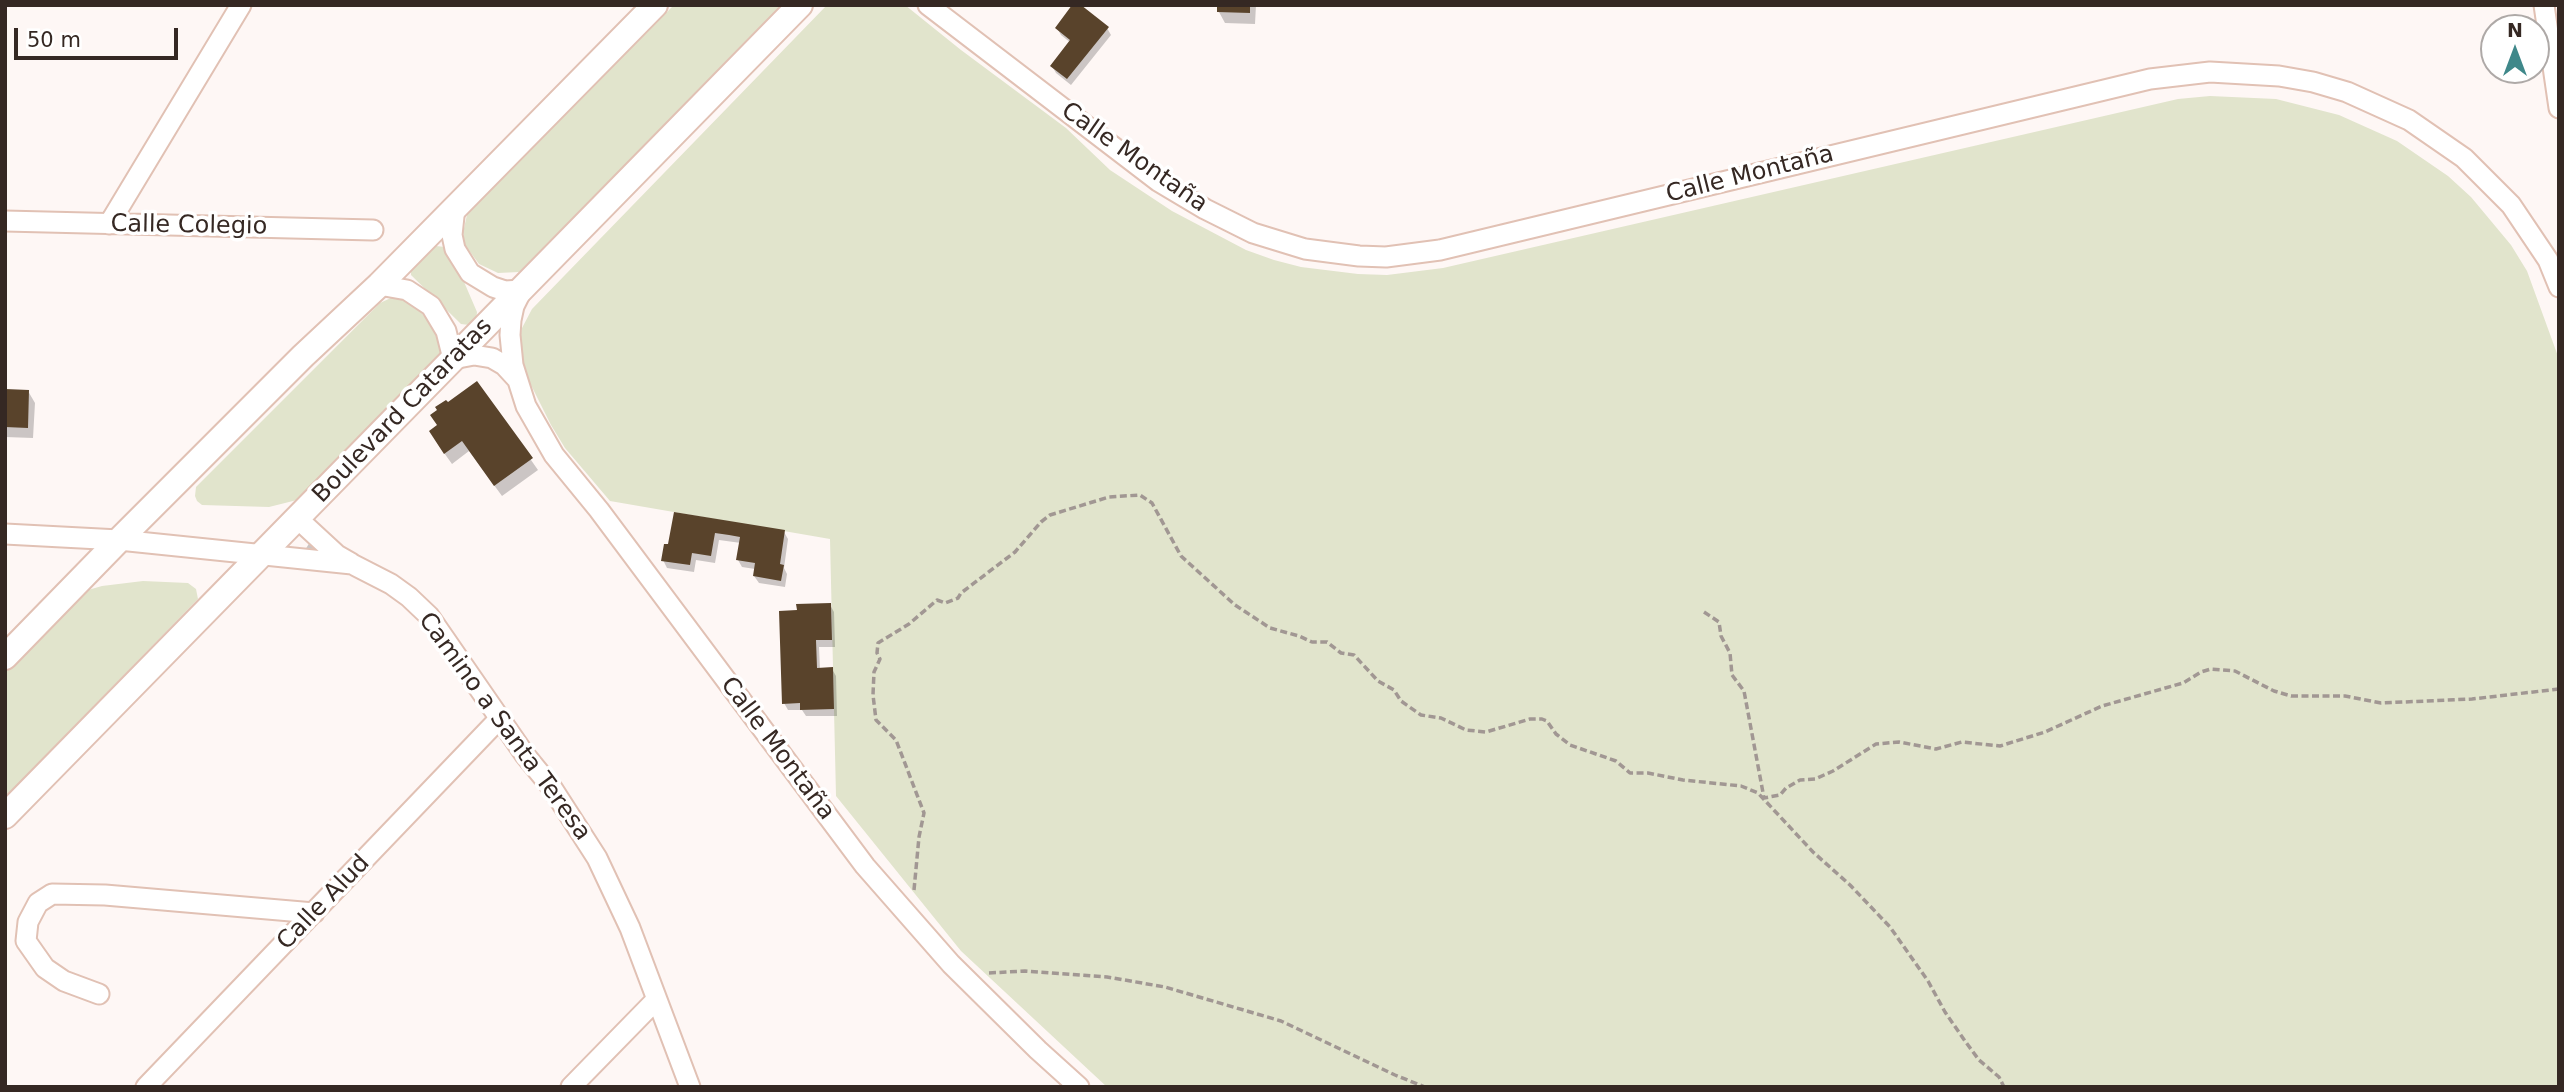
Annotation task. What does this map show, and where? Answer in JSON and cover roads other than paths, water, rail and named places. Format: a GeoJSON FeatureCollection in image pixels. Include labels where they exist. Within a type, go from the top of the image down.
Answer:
{"type":"FeatureCollection","features":[{"type":"Feature","properties":{"kind":"street"},"geometry":{"type":"LineString","coordinates":[[109,224],[240,5]]}},
{"type":"Feature","properties":{"kind":"street"},"geometry":{"type":"LineString","coordinates":[[5,657],[303,356],[379,285],[655,5]]}},
{"type":"Feature","properties":{"kind":"street","name":"Boulevard Cataratas"},"geometry":{"type":"LineString","coordinates":[[5,816],[800,5]]}},
{"type":"Feature","properties":{"kind":"street","name":"Calle Montaña"},"geometry":{"type":"LineString","coordinates":[[928,5],[1158,181],[1253,233],[1305,249],[1386,257],[1440,250],[2150,79],[2210,72],[2279,76],[2313,82],[2347,92],[2409,120],[2464,158],[2511,205],[2548,260],[2559,287]]}},
{"type":"Feature","properties":{"kind":"street"},"geometry":{"type":"LineString","coordinates":[[2544,5],[2559,108]]}},
{"type":"Feature","properties":{"kind":"street"},"geometry":{"type":"LineString","coordinates":[[455,207],[452,235],[455,249],[470,273],[505,291],[522,290]]}},
{"type":"Feature","properties":{"kind":"street","name":"Calle Colegio"},"geometry":{"type":"LineString","coordinates":[[5,221],[373,230]]}},
{"type":"Feature","properties":{"kind":"street"},"geometry":{"type":"LineString","coordinates":[[379,285],[407,290],[431,306],[446,331],[453,359]]}},
{"type":"Feature","properties":{"kind":"street","name":"Calle Montaña"},"geometry":{"type":"LineString","coordinates":[[522,290],[514,306],[510,335],[511,358],[535,423],[554,456],[600,510],[865,866],[951,964],[1079,1087]]}},
{"type":"Feature","properties":{"kind":"street","name":"Calle Montaña"},"geometry":{"type":"LineString","coordinates":[[453,359],[474,355],[492,358],[504,365],[517,379]]}},
{"type":"Feature","properties":{"kind":"street"},"geometry":{"type":"LineString","coordinates":[[298,519],[337,555],[352,564]]}},
{"type":"Feature","properties":{"kind":"street","name":"Camino a Santa Teresa"},"geometry":{"type":"LineString","coordinates":[[5,534],[119,540],[352,564],[391,584],[409,597],[429,616],[568,811],[597,858],[630,928],[690,1087]]}},
{"type":"Feature","properties":{"kind":"street","name":"Calle Alud"},"geometry":{"type":"LineString","coordinates":[[146,1087],[500,718]]}},
{"type":"Feature","properties":{"kind":"street"},"geometry":{"type":"LineString","coordinates":[[99,994],[64,981],[45,968],[26,941],[28,922],[38,903],[52,894],[105,895],[314,913]]}},
{"type":"Feature","properties":{"kind":"street"},"geometry":{"type":"LineString","coordinates":[[571,1087],[656,1000]]}}]}
